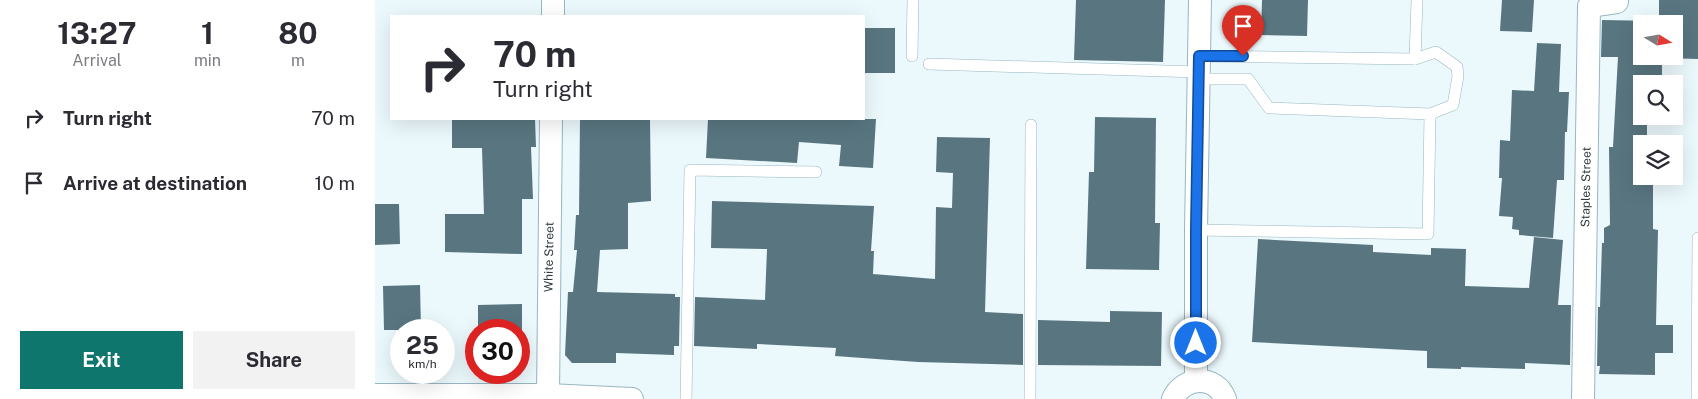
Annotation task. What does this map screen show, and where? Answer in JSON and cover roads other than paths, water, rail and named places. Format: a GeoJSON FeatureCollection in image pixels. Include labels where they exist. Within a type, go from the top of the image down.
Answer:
{"type":"FeatureCollection","features":[{"type":"Feature","properties":{"kind":"street"},"geometry":{"type":"LineString","coordinates":[[553,0],[553,15]]}},
{"type":"Feature","properties":{"kind":"street"},"geometry":{"type":"LineString","coordinates":[[1196,381],[1196,230],[1200,0]]}},
{"type":"Feature","properties":{"kind":"street","name":"Staples Street"},"geometry":{"type":"LineString","coordinates":[[1583,399],[1589,6],[1617,2],[1617,0]]}},
{"type":"Feature","properties":{"kind":"street","name":"White Street"},"geometry":{"type":"LineString","coordinates":[[548,395],[551,120]]}},
{"type":"Feature","properties":{"kind":"street"},"geometry":{"type":"LineString","coordinates":[[1173,399],[1179,389],[1187,383],[1196,381],[1205,381],[1212,384],[1219,389],[1225,399]]}},
{"type":"Feature","properties":{"kind":"street"},"geometry":{"type":"LineString","coordinates":[[375,395],[548,395],[632,399]]}},
{"type":"Feature","properties":{"kind":"lane"},"geometry":{"type":"LineString","coordinates":[[912,56],[913,0]]}},
{"type":"Feature","properties":{"kind":"lane"},"geometry":{"type":"LineString","coordinates":[[1415,59],[1417,0]]}},
{"type":"Feature","properties":{"kind":"lane"},"geometry":{"type":"LineString","coordinates":[[929,64],[1199,69],[1415,59],[1436,52],[1457,67],[1458,76],[1453,106],[1430,114],[1269,108],[1248,80],[1199,69]]}},
{"type":"Feature","properties":{"kind":"lane"},"geometry":{"type":"LineString","coordinates":[[1196,230],[1428,234],[1430,114]]}},
{"type":"Feature","properties":{"kind":"lane"},"geometry":{"type":"LineString","coordinates":[[1030,399],[1031,125]]}},
{"type":"Feature","properties":{"kind":"lane"},"geometry":{"type":"LineString","coordinates":[[686,399],[690,170],[816,172]]}},
{"type":"Feature","properties":{"kind":"lane"},"geometry":{"type":"LineString","coordinates":[[1697,399],[1698,238]]}}]}
